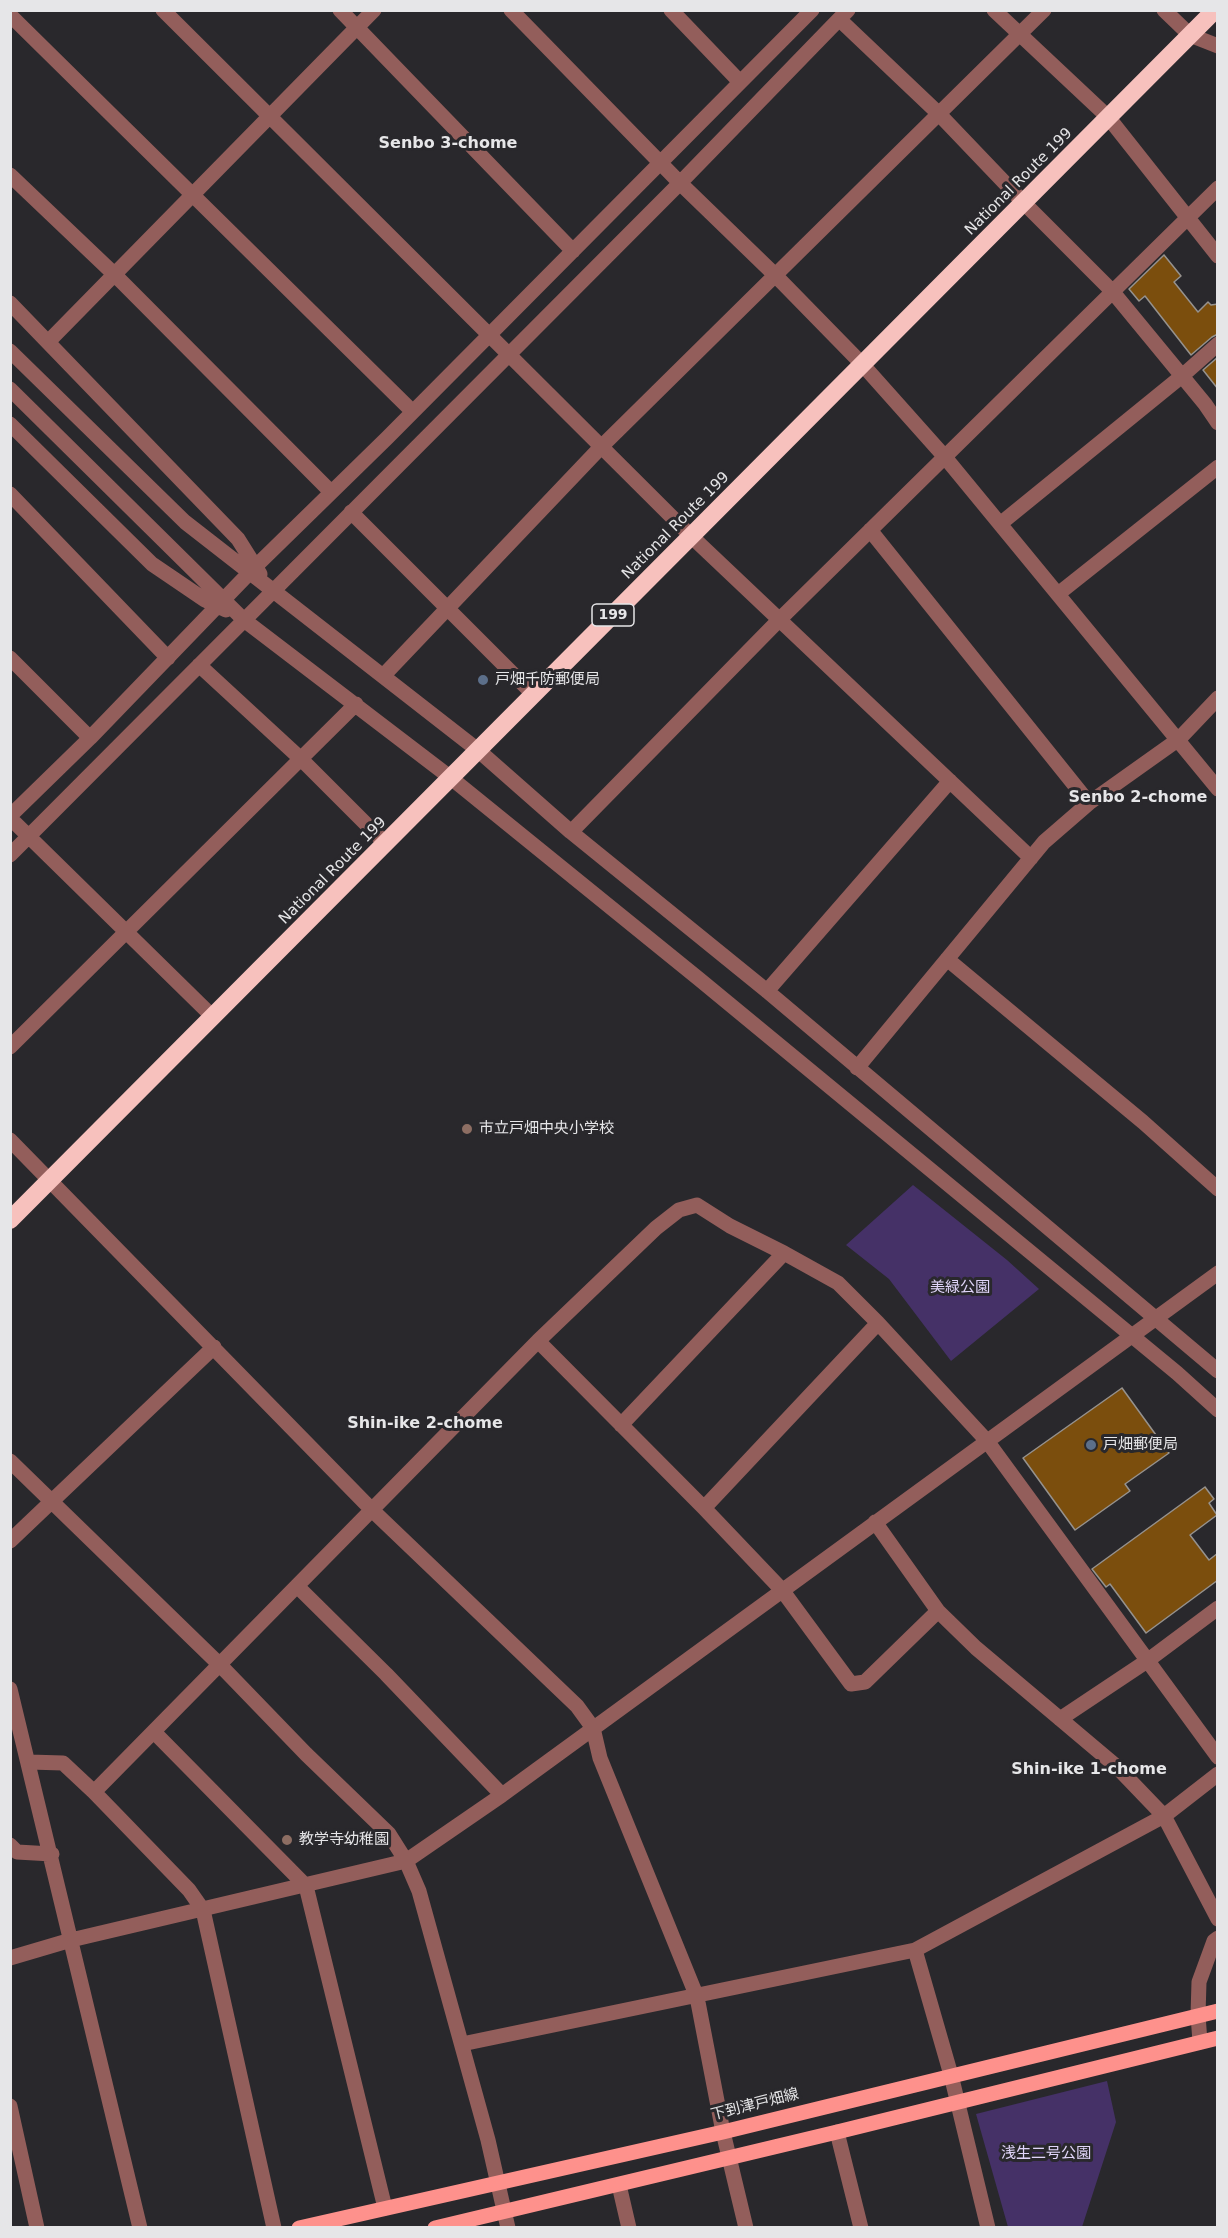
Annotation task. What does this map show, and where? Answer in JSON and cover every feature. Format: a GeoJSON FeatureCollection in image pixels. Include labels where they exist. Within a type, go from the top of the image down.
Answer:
{"type":"FeatureCollection","features":[{"type":"Feature","properties":{"kind":"highway","name":"National Route 199"},"geometry":{"type":"LineString","coordinates":[[10,1221],[1215,10]]}},
{"type":"Feature","properties":{"kind":"main road","name":"下到津戸畑線"},"geometry":{"type":"LineString","coordinates":[[299,2228],[497,2181],[723,2132],[1218,2011]]}},
{"type":"Feature","properties":{"kind":"main road"},"geometry":{"type":"LineString","coordinates":[[435,2228],[1218,2038]]}},
{"type":"Feature","properties":{"kind":"street"},"geometry":{"type":"LineString","coordinates":[[163,10],[691,536],[1031,858]]}},
{"type":"Feature","properties":{"kind":"street"},"geometry":{"type":"LineString","coordinates":[[340,10],[573,251]]}},
{"type":"Feature","properties":{"kind":"street"},"geometry":{"type":"LineString","coordinates":[[48,342],[374,10]]}},
{"type":"Feature","properties":{"kind":"street"},"geometry":{"type":"LineString","coordinates":[[511,10],[660,163],[862,364],[944,456],[1218,789]]}},
{"type":"Feature","properties":{"kind":"street"},"geometry":{"type":"LineString","coordinates":[[670,10],[740,82]]}},
{"type":"Feature","properties":{"kind":"street"},"geometry":{"type":"LineString","coordinates":[[213,1017],[124,932],[10,817],[90,738],[253,569],[812,10]]}},
{"type":"Feature","properties":{"kind":"street"},"geometry":{"type":"LineString","coordinates":[[994,10],[1107,117],[1218,256]]}},
{"type":"Feature","properties":{"kind":"street"},"geometry":{"type":"LineString","coordinates":[[383,676],[601,447],[1044,10]]}},
{"type":"Feature","properties":{"kind":"street"},"geometry":{"type":"LineString","coordinates":[[1164,10],[1190,35],[1218,46]]}},
{"type":"Feature","properties":{"kind":"street"},"geometry":{"type":"LineString","coordinates":[[10,15],[412,411]]}},
{"type":"Feature","properties":{"kind":"street"},"geometry":{"type":"LineString","coordinates":[[10,855],[680,183],[844,15],[1024,203],[1112,291],[1218,423]]}},
{"type":"Feature","properties":{"kind":"street"},"geometry":{"type":"LineString","coordinates":[[10,175],[114,274],[331,492]]}},
{"type":"Feature","properties":{"kind":"street"},"geometry":{"type":"LineString","coordinates":[[571,832],[779,620],[1218,188]]}},
{"type":"Feature","properties":{"kind":"street"},"geometry":{"type":"LineString","coordinates":[[10,303],[238,539],[253,569]]}},
{"type":"Feature","properties":{"kind":"street"},"geometry":{"type":"LineString","coordinates":[[1000,524],[1218,344]]}},
{"type":"Feature","properties":{"kind":"street"},"geometry":{"type":"LineString","coordinates":[[10,351],[185,522],[253,569],[273,592],[479,751],[571,832],[767,990],[1218,1371]]}},
{"type":"Feature","properties":{"kind":"street"},"geometry":{"type":"LineString","coordinates":[[10,389],[165,543],[220,603]]}},
{"type":"Feature","properties":{"kind":"street"},"geometry":{"type":"LineString","coordinates":[[10,424],[152,564],[178,583],[220,603],[244,620],[451,778],[699,979],[1218,1410]]}},
{"type":"Feature","properties":{"kind":"street"},"geometry":{"type":"LineString","coordinates":[[1058,594],[1218,467]]}},
{"type":"Feature","properties":{"kind":"street"},"geometry":{"type":"LineString","coordinates":[[10,494],[168,658]]}},
{"type":"Feature","properties":{"kind":"street"},"geometry":{"type":"LineString","coordinates":[[351,512],[534,695]]}},
{"type":"Feature","properties":{"kind":"street"},"geometry":{"type":"LineString","coordinates":[[870,530],[1089,802]]}},
{"type":"Feature","properties":{"kind":"street"},"geometry":{"type":"LineString","coordinates":[[10,658],[90,738]]}},
{"type":"Feature","properties":{"kind":"street"},"geometry":{"type":"LineString","coordinates":[[199,665],[301,759],[386,844]]}},
{"type":"Feature","properties":{"kind":"street"},"geometry":{"type":"LineString","coordinates":[[857,1068],[1044,842],[1089,802],[1179,739],[1218,698]]}},
{"type":"Feature","properties":{"kind":"street"},"geometry":{"type":"LineString","coordinates":[[10,1047],[356,704]]}},
{"type":"Feature","properties":{"kind":"street"},"geometry":{"type":"LineString","coordinates":[[767,990],[950,781]]}},
{"type":"Feature","properties":{"kind":"street"},"geometry":{"type":"LineString","coordinates":[[947,959],[1143,1122],[1218,1189]]}},
{"type":"Feature","properties":{"kind":"street"},"geometry":{"type":"LineString","coordinates":[[10,1140],[372,1510],[577,1706],[593,1728],[600,1758],[697,1997],[723,2132],[746,2228]]}},
{"type":"Feature","properties":{"kind":"street"},"geometry":{"type":"LineString","coordinates":[[94,1792],[538,1341],[656,1228],[679,1210],[697,1205],[730,1226],[784,1252],[838,1283],[878,1323],[987,1441],[1218,1757]]}},
{"type":"Feature","properties":{"kind":"street"},"geometry":{"type":"LineString","coordinates":[[621,1425],[784,1252]]}},
{"type":"Feature","properties":{"kind":"street"},"geometry":{"type":"LineString","coordinates":[[10,1958],[71,1940],[406,1861],[502,1795],[1218,1273]]}},
{"type":"Feature","properties":{"kind":"street"},"geometry":{"type":"LineString","coordinates":[[704,1508],[878,1323]]}},
{"type":"Feature","properties":{"kind":"street"},"geometry":{"type":"LineString","coordinates":[[538,1341],[782,1590],[851,1684],[865,1682],[938,1611]]}},
{"type":"Feature","properties":{"kind":"street"},"geometry":{"type":"LineString","coordinates":[[10,1541],[213,1347]]}},
{"type":"Feature","properties":{"kind":"street"},"geometry":{"type":"LineString","coordinates":[[10,1461],[220,1665],[306,1754],[389,1834],[406,1861],[419,1891],[462,2044],[508,2228]]}},
{"type":"Feature","properties":{"kind":"street"},"geometry":{"type":"LineString","coordinates":[[875,1522],[938,1611],[976,1648],[1116,1766],[1164,1816],[1218,1918]]}},
{"type":"Feature","properties":{"kind":"street"},"geometry":{"type":"LineString","coordinates":[[297,1586],[386,1674],[502,1795]]}},
{"type":"Feature","properties":{"kind":"street"},"geometry":{"type":"LineString","coordinates":[[1060,1719],[1147,1661],[1218,1608]]}},
{"type":"Feature","properties":{"kind":"street"},"geometry":{"type":"LineString","coordinates":[[10,1689],[52,1854],[140,2228]]}},
{"type":"Feature","properties":{"kind":"street"},"geometry":{"type":"LineString","coordinates":[[154,1732],[306,1886],[385,2208]]}},
{"type":"Feature","properties":{"kind":"street"},"geometry":{"type":"LineString","coordinates":[[29,1762],[63,1763],[189,1890],[203,1910],[274,2228]]}},
{"type":"Feature","properties":{"kind":"street"},"geometry":{"type":"LineString","coordinates":[[462,2044],[915,1950],[1164,1816],[1218,1774]]}},
{"type":"Feature","properties":{"kind":"street"},"geometry":{"type":"LineString","coordinates":[[10,1845],[17,1852],[52,1854]]}},
{"type":"Feature","properties":{"kind":"street"},"geometry":{"type":"LineString","coordinates":[[1200,2042],[1199,1982],[1218,1938]]}},
{"type":"Feature","properties":{"kind":"street"},"geometry":{"type":"LineString","coordinates":[[915,1950],[958,2101],[988,2228]]}},
{"type":"Feature","properties":{"kind":"street"},"geometry":{"type":"LineString","coordinates":[[10,2106],[37,2228]]}},
{"type":"Feature","properties":{"kind":"street"},"geometry":{"type":"LineString","coordinates":[[837,2132],[861,2228]]}},
{"type":"Feature","properties":{"kind":"street"},"geometry":{"type":"LineString","coordinates":[[619,2185],[628,2228]]}},
{"type":"Feature","properties":{"kind":"green space","name":"美緑公園"},"geometry":{"type":"Polygon","coordinates":[[[913,1185],[1007,1260],[1039,1289],[951,1361],[889,1279],[846,1245],[913,1185]]]}},
{"type":"Feature","properties":{"kind":"green space","name":"浅生二号公園"},"geometry":{"type":"Polygon","coordinates":[[[1107,2081],[1116,2122],[1082,2227],[1008,2227],[976,2114],[1107,2081]]]}},
{"type":"Feature","properties":{"kind":"building"},"geometry":{"type":"Polygon","coordinates":[[[1164,255],[1181,276],[1174,282],[1198,312],[1208,302],[1211,305],[1218,304],[1218,334],[1191,355],[1145,296],[1139,301],[1129,289],[1164,255]]]}},
{"type":"Feature","properties":{"kind":"building"},"geometry":{"type":"Polygon","coordinates":[[[1218,357],[1218,389],[1203,370],[1218,357]]]}},
{"type":"Feature","properties":{"kind":"building"},"geometry":{"type":"Polygon","coordinates":[[[1122,1388],[1169,1453],[1125,1484],[1130,1491],[1075,1530],[1023,1458],[1122,1388]]]}},
{"type":"Feature","properties":{"kind":"building"},"geometry":{"type":"Polygon","coordinates":[[[1205,1487],[1214,1499],[1209,1503],[1217,1515],[1190,1535],[1209,1560],[1218,1553],[1218,1580],[1146,1633],[1110,1584],[1106,1587],[1092,1569],[1205,1487]]]}},
{"type":"Feature","properties":{"kind":"place","name":"戸畑千防郵便局"},"geometry":{"type":"Point","coordinates":[483,680]}},
{"type":"Feature","properties":{"kind":"place","name":"市立戸畑中央小学校"},"geometry":{"type":"Point","coordinates":[467,1129]}},
{"type":"Feature","properties":{"kind":"place","name":"戸畑郵便局"},"geometry":{"type":"Point","coordinates":[1091,1445]}},
{"type":"Feature","properties":{"kind":"place","name":"教学寺幼稚園"},"geometry":{"type":"Point","coordinates":[287,1840]}},
{"type":"Feature","properties":{"kind":"district","name":"Senbo 3-chome"},"geometry":{"type":"Point","coordinates":[448,144]}},
{"type":"Feature","properties":{"kind":"district","name":"Senbo 2-chome"},"geometry":{"type":"Point","coordinates":[1138,798]}},
{"type":"Feature","properties":{"kind":"district","name":"Shin-ike 2-chome"},"geometry":{"type":"Point","coordinates":[425,1424]}},
{"type":"Feature","properties":{"kind":"district","name":"Shin-ike 1-chome"},"geometry":{"type":"Point","coordinates":[1089,1770]}}]}
